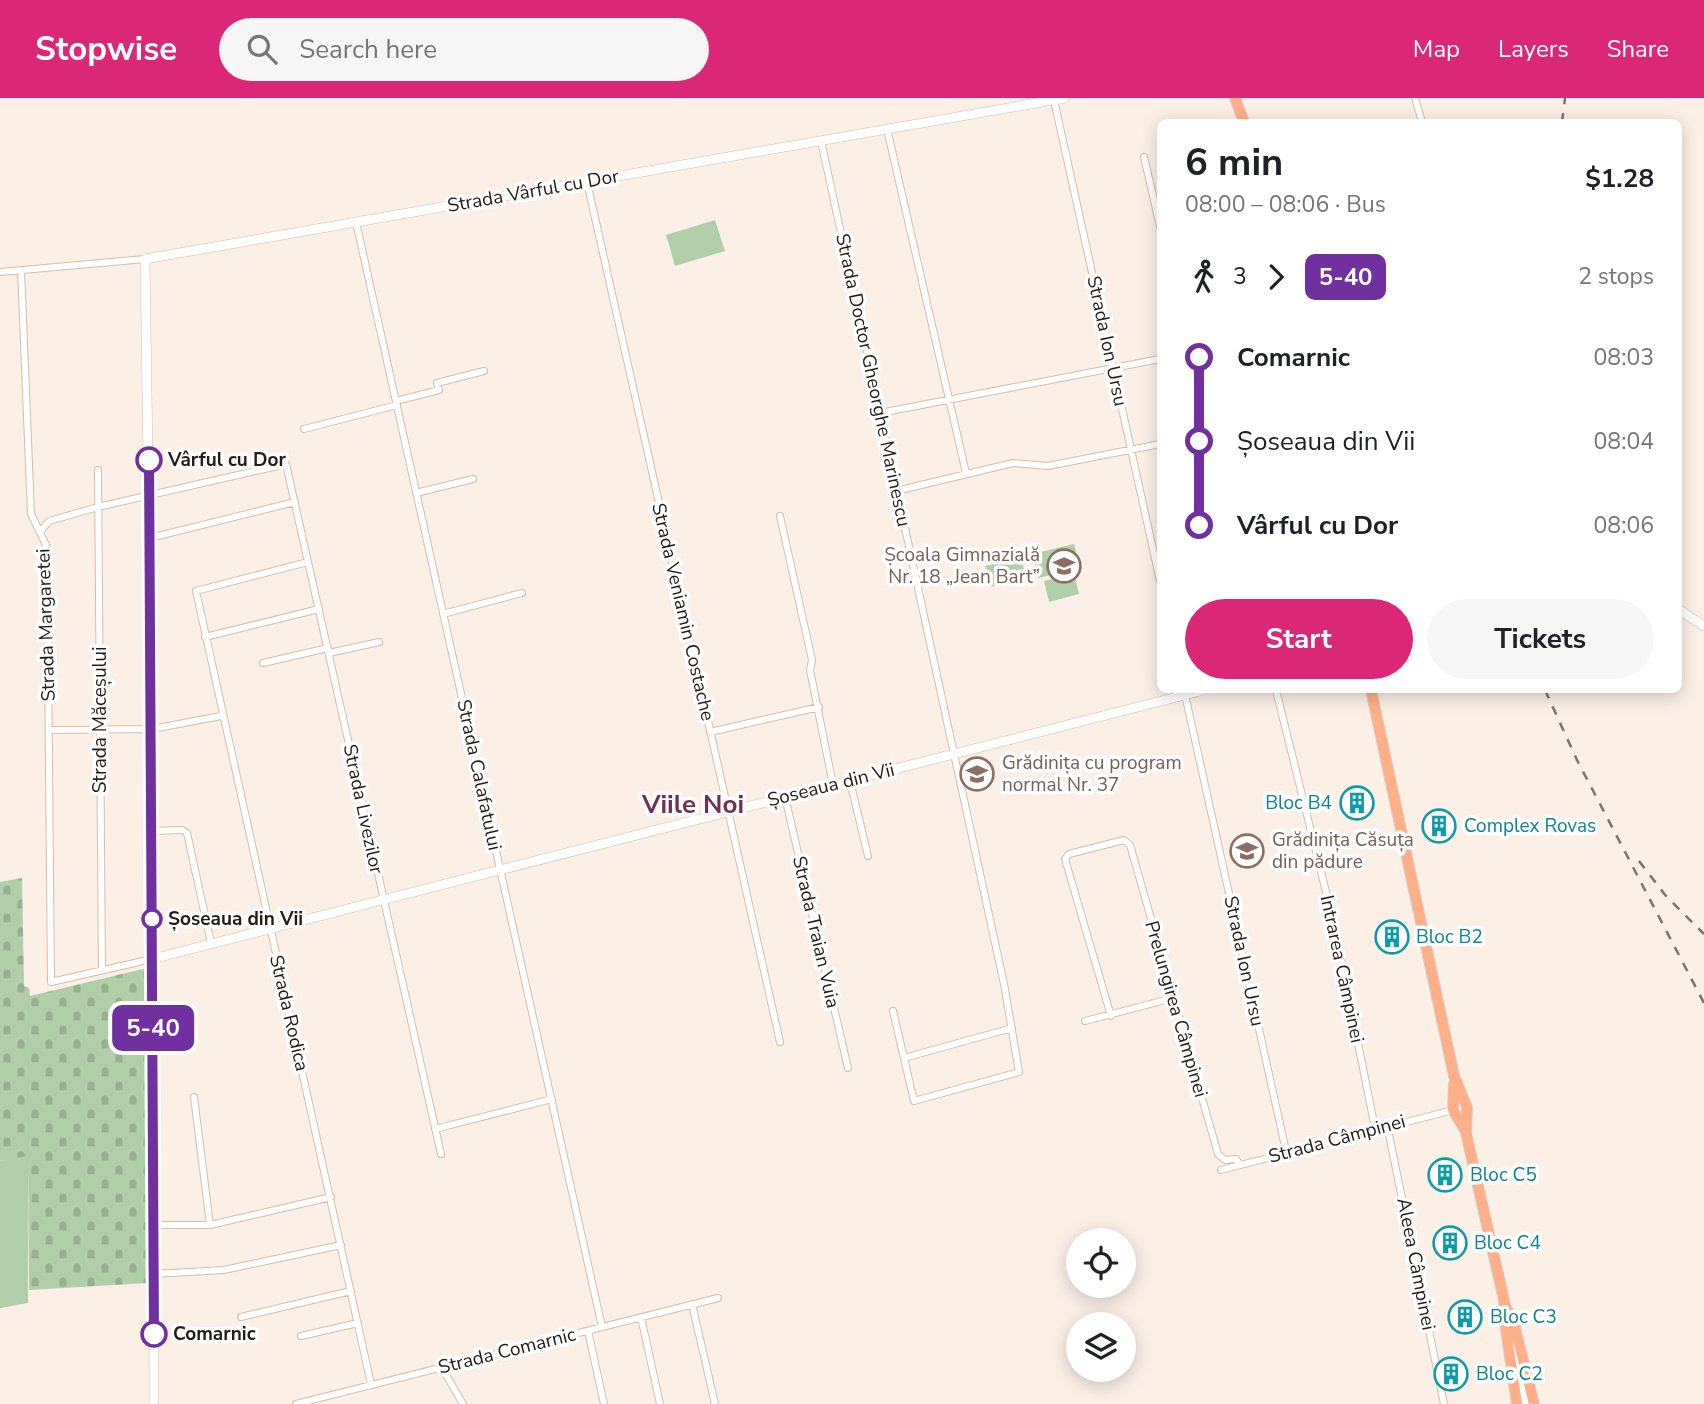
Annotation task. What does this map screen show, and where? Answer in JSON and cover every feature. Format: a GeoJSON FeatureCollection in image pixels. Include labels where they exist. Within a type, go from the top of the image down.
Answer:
{"type":"FeatureCollection","features":[{"type":"Feature","properties":{"kind":"main road"},"geometry":{"type":"LineString","coordinates":[[1236,98],[1241,104]]}},
{"type":"Feature","properties":{"kind":"main road"},"geometry":{"type":"LineString","coordinates":[[1372,693],[1459,1108],[1506,1309],[1504,1317],[1507,1351],[1517,1404]]}},
{"type":"Feature","properties":{"kind":"main road"},"geometry":{"type":"LineString","coordinates":[[1506,1309],[1512,1316],[1534,1404]]}},
{"type":"Feature","properties":{"kind":"street","name":"Strada Vârful cu Dor"},"geometry":{"type":"LineString","coordinates":[[0,272],[145,259],[1065,98]]}},
{"type":"Feature","properties":{"kind":"street"},"geometry":{"type":"LineString","coordinates":[[1415,98],[1421,119]]}},
{"type":"Feature","properties":{"kind":"street","name":"Strada Ion Ursu"},"geometry":{"type":"LineString","coordinates":[[1054,100],[1157,564]]}},
{"type":"Feature","properties":{"kind":"street"},"geometry":{"type":"LineString","coordinates":[[887,129],[966,473]]}},
{"type":"Feature","properties":{"kind":"street","name":"Strada Doctor Gheorghe Marinescu"},"geometry":{"type":"LineString","coordinates":[[821,141],[954,753],[1019,1072],[914,1101],[904,1058]]}},
{"type":"Feature","properties":{"kind":"street"},"geometry":{"type":"LineString","coordinates":[[1144,157],[1157,213]]}},
{"type":"Feature","properties":{"kind":"street","name":"Strada Veniamin Costache"},"geometry":{"type":"LineString","coordinates":[[587,182],[780,1042]]}},
{"type":"Feature","properties":{"kind":"street","name":"Strada Calafatului"},"geometry":{"type":"LineString","coordinates":[[356,222],[602,1327]]}},
{"type":"Feature","properties":{"kind":"street"},"geometry":{"type":"LineString","coordinates":[[145,259],[152,729],[154,1404]]}},
{"type":"Feature","properties":{"kind":"street","name":"Strada Margaretei"},"geometry":{"type":"LineString","coordinates":[[21,270],[31,514],[47,547],[51,982]]}},
{"type":"Feature","properties":{"kind":"street"},"geometry":{"type":"LineString","coordinates":[[880,413],[1157,360]]}},
{"type":"Feature","properties":{"kind":"street"},"geometry":{"type":"LineString","coordinates":[[304,429],[439,390],[438,383],[484,372]]}},
{"type":"Feature","properties":{"kind":"street"},"geometry":{"type":"LineString","coordinates":[[896,491],[1013,463],[1048,466],[1157,445]]}},
{"type":"Feature","properties":{"kind":"street","name":"Strada Livezilor"},"geometry":{"type":"LineString","coordinates":[[149,494],[286,464],[441,1154]]}},
{"type":"Feature","properties":{"kind":"street","name":"Strada Măceșului"},"geometry":{"type":"LineString","coordinates":[[97,470],[102,970]]}},
{"type":"Feature","properties":{"kind":"street"},"geometry":{"type":"LineString","coordinates":[[416,493],[473,479]]}},
{"type":"Feature","properties":{"kind":"street"},"geometry":{"type":"LineString","coordinates":[[40,532],[49,521],[149,494]]}},
{"type":"Feature","properties":{"kind":"street"},"geometry":{"type":"LineString","coordinates":[[150,538],[295,502]]}},
{"type":"Feature","properties":{"kind":"street"},"geometry":{"type":"LineString","coordinates":[[780,516],[813,660],[810,670],[833,785]]}},
{"type":"Feature","properties":{"kind":"street","name":"Strada Rodica"},"geometry":{"type":"LineString","coordinates":[[308,562],[195,591],[371,1384]]}},
{"type":"Feature","properties":{"kind":"street"},"geometry":{"type":"LineString","coordinates":[[443,614],[522,593]]}},
{"type":"Feature","properties":{"kind":"street"},"geometry":{"type":"LineString","coordinates":[[205,637],[319,609]]}},
{"type":"Feature","properties":{"kind":"street"},"geometry":{"type":"LineString","coordinates":[[1682,612],[1704,626]]}},
{"type":"Feature","properties":{"kind":"street"},"geometry":{"type":"LineString","coordinates":[[263,663],[379,642]]}},
{"type":"Feature","properties":{"kind":"street","name":"Șoseaua din Vii"},"geometry":{"type":"LineString","coordinates":[[51,982],[152,960],[1181,693]]}},
{"type":"Feature","properties":{"kind":"street","name":"Strada Ion Ursu"},"geometry":{"type":"LineString","coordinates":[[1185,693],[1286,1151]]}},
{"type":"Feature","properties":{"kind":"street","name":"Intrarea Câmpinei"},"geometry":{"type":"LineString","coordinates":[[1277,693],[1334,924],[1375,1128]]}},
{"type":"Feature","properties":{"kind":"street"},"geometry":{"type":"LineString","coordinates":[[710,732],[819,707]]}},
{"type":"Feature","properties":{"kind":"street"},"geometry":{"type":"LineString","coordinates":[[49,730],[152,729],[222,716]]}},
{"type":"Feature","properties":{"kind":"street"},"geometry":{"type":"LineString","coordinates":[[849,781],[868,856]]}},
{"type":"Feature","properties":{"kind":"street","name":"Strada Traian Vuia"},"geometry":{"type":"LineString","coordinates":[[785,797],[848,1068]]}},
{"type":"Feature","properties":{"kind":"street"},"geometry":{"type":"LineString","coordinates":[[151,831],[182,830],[187,833],[211,943]]}},
{"type":"Feature","properties":{"kind":"street","name":"Prelungirea Câmpinei"},"geometry":{"type":"LineString","coordinates":[[1111,1016],[1065,859],[1069,854],[1124,840],[1130,845],[1218,1154],[1224,1160],[1236,1159],[1240,1164]]}},
{"type":"Feature","properties":{"kind":"street"},"geometry":{"type":"LineString","coordinates":[[1085,1021],[1172,998]]}},
{"type":"Feature","properties":{"kind":"street"},"geometry":{"type":"LineString","coordinates":[[893,1011],[904,1058],[1012,1028]]}},
{"type":"Feature","properties":{"kind":"street"},"geometry":{"type":"LineString","coordinates":[[194,1097],[210,1225]]}},
{"type":"Feature","properties":{"kind":"street"},"geometry":{"type":"LineString","coordinates":[[435,1129],[552,1099]]}},
{"type":"Feature","properties":{"kind":"street","name":"Strada Câmpinei"},"geometry":{"type":"LineString","coordinates":[[1221,1170],[1459,1108]]}},
{"type":"Feature","properties":{"kind":"street","name":"Aleea Câmpinei"},"geometry":{"type":"LineString","coordinates":[[1387,1125],[1444,1404]]}},
{"type":"Feature","properties":{"kind":"street"},"geometry":{"type":"LineString","coordinates":[[154,1226],[210,1225],[331,1198]]}},
{"type":"Feature","properties":{"kind":"street"},"geometry":{"type":"LineString","coordinates":[[154,1274],[224,1270],[341,1245]]}},
{"type":"Feature","properties":{"kind":"street"},"geometry":{"type":"LineString","coordinates":[[241,1317],[351,1291]]}},
{"type":"Feature","properties":{"kind":"street","name":"Strada Comarnic"},"geometry":{"type":"LineString","coordinates":[[296,1404],[718,1298]]}},
{"type":"Feature","properties":{"kind":"street"},"geometry":{"type":"LineString","coordinates":[[692,1304],[715,1404]]}},
{"type":"Feature","properties":{"kind":"street"},"geometry":{"type":"LineString","coordinates":[[1506,1309],[1527,1404]]}},
{"type":"Feature","properties":{"kind":"street"},"geometry":{"type":"LineString","coordinates":[[641,1317],[660,1404]]}},
{"type":"Feature","properties":{"kind":"street"},"geometry":{"type":"LineString","coordinates":[[301,1336],[358,1324]]}},
{"type":"Feature","properties":{"kind":"street"},"geometry":{"type":"LineString","coordinates":[[587,1331],[604,1404]]}},
{"type":"Feature","properties":{"kind":"street"},"geometry":{"type":"LineString","coordinates":[[442,1368],[463,1404]]}},
{"type":"Feature","properties":{"kind":"green space"},"geometry":{"type":"Polygon","coordinates":[[[715,220],[725,251],[675,266],[666,235],[715,220]]]}},
{"type":"Feature","properties":{"kind":"green space"},"geometry":{"type":"Polygon","coordinates":[[[1074,544],[1080,568],[1038,578],[1032,554],[1074,544]]]}},
{"type":"Feature","properties":{"kind":"green space"},"geometry":{"type":"Polygon","coordinates":[[[1021,557],[1026,578],[991,587],[985,566],[1021,557]]]}},
{"type":"Feature","properties":{"kind":"green space"},"geometry":{"type":"Polygon","coordinates":[[[1074,574],[1079,594],[1049,602],[1044,581],[1074,574]]]}},
{"type":"Feature","properties":{"kind":"green space"},"geometry":{"type":"Polygon","coordinates":[[[22,878],[24,986],[29,988],[30,996],[147,968],[150,1191],[148,1283],[29,1290],[28,1156],[0,1161],[0,882],[22,878]]]}},
{"type":"Feature","properties":{"kind":"green space"},"geometry":{"type":"Polygon","coordinates":[[[28,1155],[28,1303],[0,1308],[0,1161],[28,1155]]]}},
{"type":"Feature","properties":{"kind":"railway"},"geometry":{"type":"LineString","coordinates":[[1562,119],[1565,98]]}},
{"type":"Feature","properties":{"kind":"railway"},"geometry":{"type":"LineString","coordinates":[[1546,693],[1577,760],[1704,1003]]}},
{"type":"Feature","properties":{"kind":"railway"},"geometry":{"type":"LineString","coordinates":[[1639,861],[1666,896],[1704,934]]}},
{"type":"Feature","properties":{"kind":"bus line","name":"5-40"},"geometry":{"type":"LineString","coordinates":[[149,460],[154,1334]]}},
{"type":"Feature","properties":{"kind":"place","name":"Vârful cu Dor"},"geometry":{"type":"Point","coordinates":[149,460]}},
{"type":"Feature","properties":{"kind":"place","name":"Școala Gimnazială Nr. 18 „Jean Bart”"},"geometry":{"type":"Point","coordinates":[1064,566]}},
{"type":"Feature","properties":{"kind":"place","name":"Grădinița cu program normal Nr. 37"},"geometry":{"type":"Point","coordinates":[977,774]}},
{"type":"Feature","properties":{"kind":"place","name":"Bloc B4"},"geometry":{"type":"Point","coordinates":[1357,803]}},
{"type":"Feature","properties":{"kind":"place","name":"Complex Rovas"},"geometry":{"type":"Point","coordinates":[1439,826]}},
{"type":"Feature","properties":{"kind":"place","name":"Grădinița Căsuța din pădure"},"geometry":{"type":"Point","coordinates":[1247,851]}},
{"type":"Feature","properties":{"kind":"place","name":"Șoseaua din Vii"},"geometry":{"type":"Point","coordinates":[152,919]}},
{"type":"Feature","properties":{"kind":"place","name":"Bloc B2"},"geometry":{"type":"Point","coordinates":[1392,937]}},
{"type":"Feature","properties":{"kind":"place","name":"Bloc C5"},"geometry":{"type":"Point","coordinates":[1445,1175]}},
{"type":"Feature","properties":{"kind":"place","name":"Bloc C4"},"geometry":{"type":"Point","coordinates":[1450,1243]}},
{"type":"Feature","properties":{"kind":"place","name":"Bloc C3"},"geometry":{"type":"Point","coordinates":[1465,1317]}},
{"type":"Feature","properties":{"kind":"place","name":"Comarnic"},"geometry":{"type":"Point","coordinates":[154,1334]}},
{"type":"Feature","properties":{"kind":"place","name":"Bloc C2"},"geometry":{"type":"Point","coordinates":[1451,1374]}},
{"type":"Feature","properties":{"kind":"district","name":"Viile Noi"},"geometry":{"type":"Point","coordinates":[693,804]}}]}
